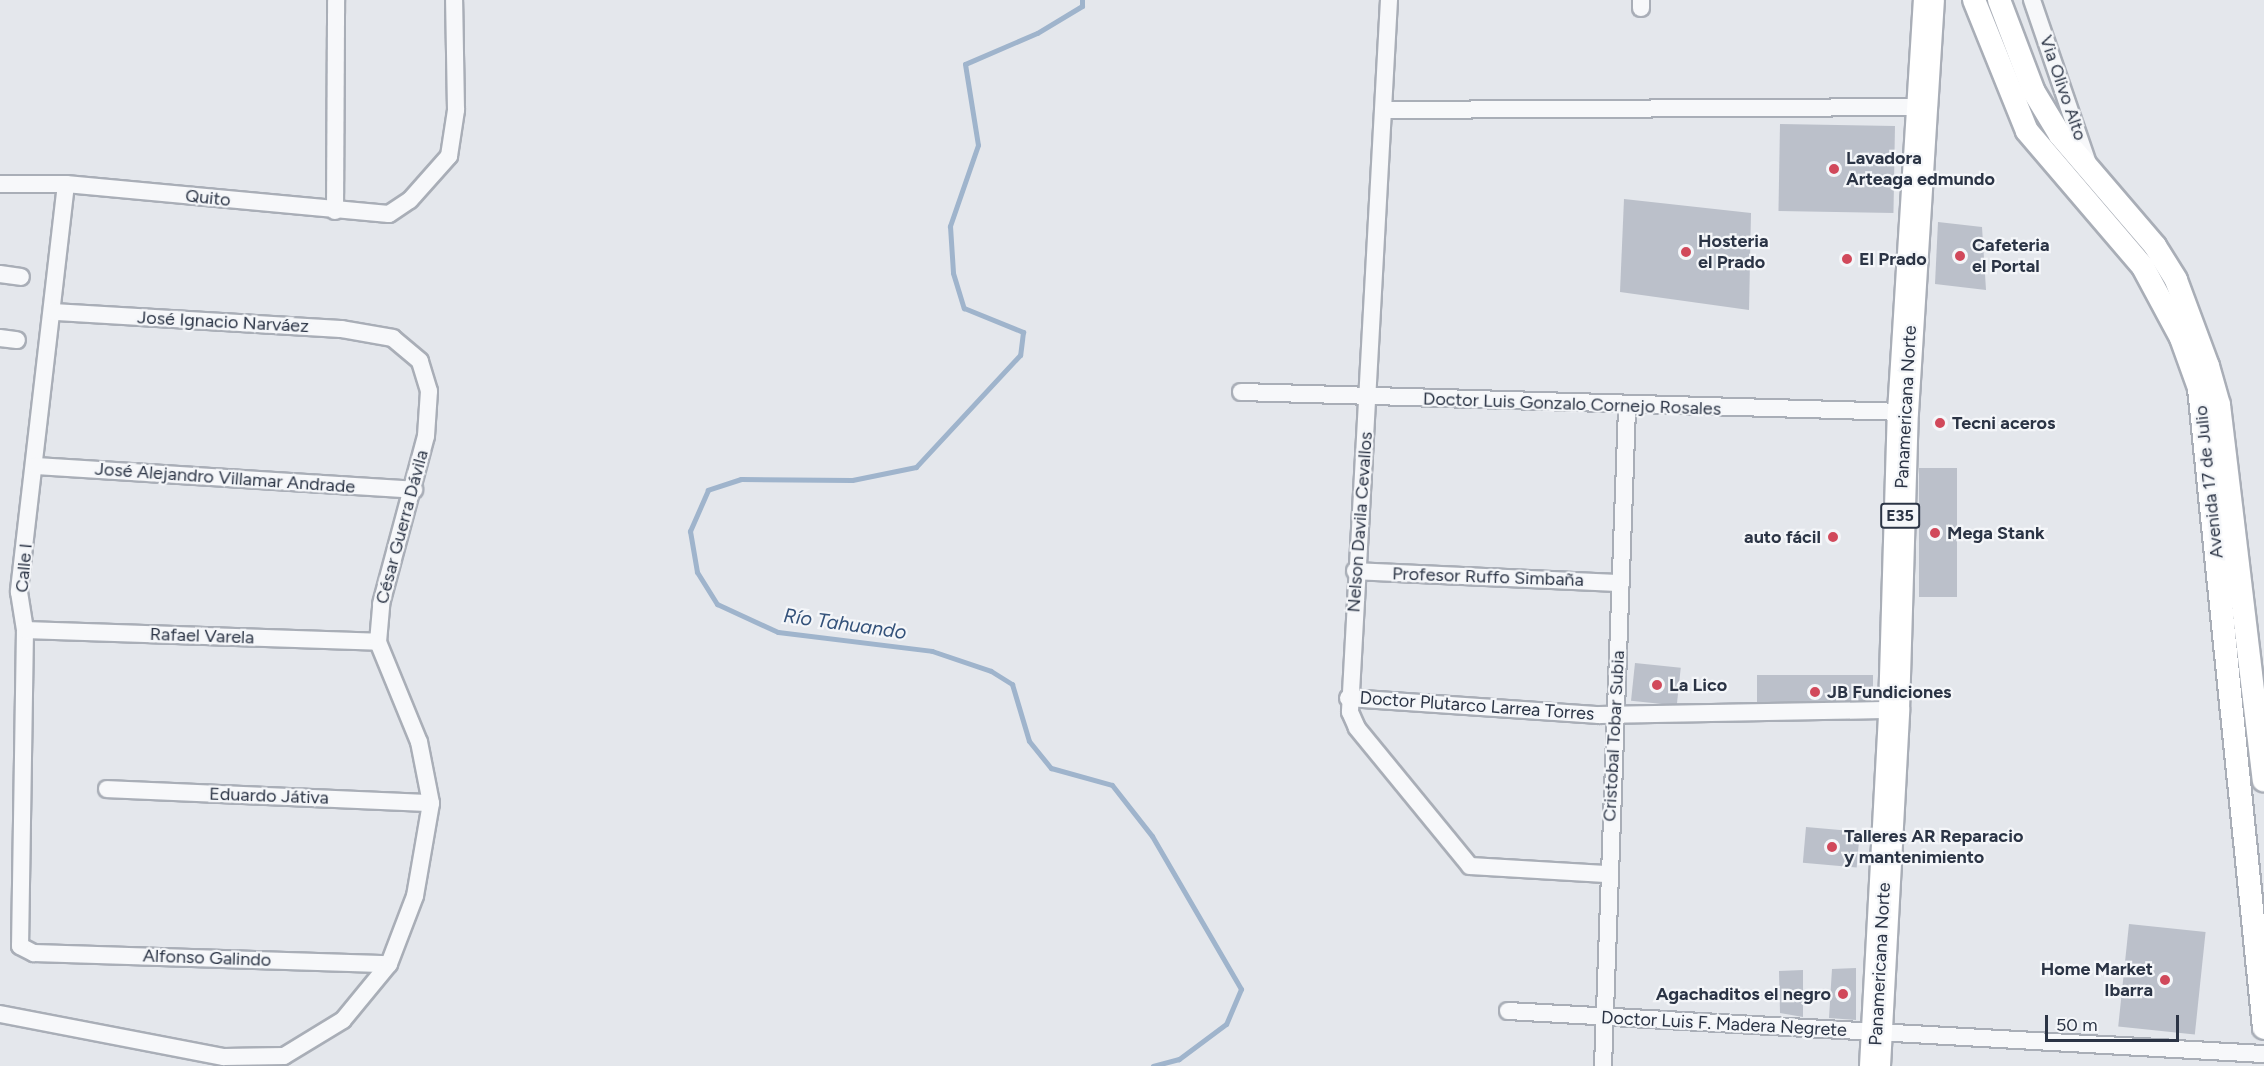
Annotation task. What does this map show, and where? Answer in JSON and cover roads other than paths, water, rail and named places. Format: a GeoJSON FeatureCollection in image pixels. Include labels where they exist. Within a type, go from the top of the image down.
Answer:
{"type":"FeatureCollection","features":[{"type":"Feature","properties":{"kind":"highway","name":"Panamericana Norte"},"geometry":{"type":"LineString","coordinates":[[1875,1066],[1894,710],[1903,412],[1929,0]]}},
{"type":"Feature","properties":{"kind":"main road","name":"Avenida 17 de Julio"},"geometry":{"type":"LineString","coordinates":[[1974,0],[2027,131],[2074,192],[2143,267],[2181,338],[2199,388],[2264,1028]]}},
{"type":"Feature","properties":{"kind":"main road","name":"Avenida 17 de Julio"},"geometry":{"type":"LineString","coordinates":[[1999,0],[2034,92],[2092,177],[2155,246],[2176,280],[2208,366],[2219,405],[2264,780]]}},
{"type":"Feature","properties":{"kind":"main road"},"geometry":{"type":"LineString","coordinates":[[2074,192],[2092,177]]}},
{"type":"Feature","properties":{"kind":"street"},"geometry":{"type":"LineString","coordinates":[[335,211],[336,0]]}},
{"type":"Feature","properties":{"kind":"street","name":"Quito"},"geometry":{"type":"LineString","coordinates":[[0,184],[66,184],[335,211],[389,214],[410,200],[449,156],[456,110],[454,0]]}},
{"type":"Feature","properties":{"kind":"street","name":"Nelson Davila Cevallos"},"geometry":{"type":"LineString","coordinates":[[1389,0],[1369,398],[1355,572],[1348,698],[1357,728],[1470,866],[1606,874]]}},
{"type":"Feature","properties":{"kind":"street","name":"Via Olivo Alto"},"geometry":{"type":"LineString","coordinates":[[2032,0],[2092,177]]}},
{"type":"Feature","properties":{"kind":"street"},"geometry":{"type":"LineString","coordinates":[[1384,110],[1922,107]]}},
{"type":"Feature","properties":{"kind":"street","name":"Calle I"},"geometry":{"type":"LineString","coordinates":[[25,952],[20,946],[19,787],[25,630],[19,592],[36,466],[66,184]]}},
{"type":"Feature","properties":{"kind":"street"},"geometry":{"type":"LineString","coordinates":[[0,274],[21,277]]}},
{"type":"Feature","properties":{"kind":"street","name":"José Ignacio Narváez"},"geometry":{"type":"LineString","coordinates":[[53,312],[341,329],[393,338]]}},
{"type":"Feature","properties":{"kind":"street","name":"César Guerra Dávila"},"geometry":{"type":"LineString","coordinates":[[0,1014],[224,1057],[284,1056],[343,1020],[389,964],[415,896],[431,803],[422,750],[378,642],[381,604],[414,490],[429,391],[420,361],[393,338]]}},
{"type":"Feature","properties":{"kind":"street","name":"Doctor Luis Gonzalo Cornejo Rosales"},"geometry":{"type":"LineString","coordinates":[[1240,392],[1627,406],[1903,412]]}},
{"type":"Feature","properties":{"kind":"street","name":"Cristobal Tobar Subia"},"geometry":{"type":"LineString","coordinates":[[1603,1066],[1606,874],[1617,715],[1627,406]]}},
{"type":"Feature","properties":{"kind":"street","name":"José Alejandro Villamar Andrade"},"geometry":{"type":"LineString","coordinates":[[36,466],[414,490]]}},
{"type":"Feature","properties":{"kind":"street","name":"Profesor Ruffo Simbaña"},"geometry":{"type":"LineString","coordinates":[[1355,572],[1621,583]]}},
{"type":"Feature","properties":{"kind":"street","name":"Rafael Varela"},"geometry":{"type":"LineString","coordinates":[[25,630],[378,642]]}},
{"type":"Feature","properties":{"kind":"street","name":"Doctor Plutarco Larrea Torres"},"geometry":{"type":"LineString","coordinates":[[1348,698],[1617,715],[1894,710]]}},
{"type":"Feature","properties":{"kind":"street","name":"Eduardo Játiva"},"geometry":{"type":"LineString","coordinates":[[107,789],[431,803]]}},
{"type":"Feature","properties":{"kind":"street","name":"Alfonso Galindo"},"geometry":{"type":"LineString","coordinates":[[25,952],[389,964]]}},
{"type":"Feature","properties":{"kind":"street","name":"Doctor Luis F. Madera Negrete"},"geometry":{"type":"LineString","coordinates":[[1508,1011],[2264,1054]]}},
{"type":"Feature","properties":{"kind":"waterway","name":"Río Tahuando"},"geometry":{"type":"LineString","coordinates":[[1082,0],[1082,6],[1037,33],[965,64],[978,145],[950,226],[953,273],[964,308],[1023,332],[1020,355],[916,467],[852,480],[741,479],[708,490],[690,531],[697,572],[717,604],[778,632],[932,651],[991,671],[1012,684],[1029,741],[1051,768],[1112,785],[1152,836],[1241,989],[1226,1024],[1179,1059],[1153,1066]]}},
{"type":"Feature","properties":{"kind":"place","name":"Lavadora Arteaga edmundo"},"geometry":{"type":"Point","coordinates":[1834,169]}},
{"type":"Feature","properties":{"kind":"place","name":"Hosteria el Prado"},"geometry":{"type":"Point","coordinates":[1686,252]}},
{"type":"Feature","properties":{"kind":"place","name":"Cafeteria el Portal"},"geometry":{"type":"Point","coordinates":[1960,256]}},
{"type":"Feature","properties":{"kind":"place","name":"El Prado"},"geometry":{"type":"Point","coordinates":[1847,259]}},
{"type":"Feature","properties":{"kind":"place","name":"Tecni aceros"},"geometry":{"type":"Point","coordinates":[1940,423]}},
{"type":"Feature","properties":{"kind":"place","name":"Mega Stank"},"geometry":{"type":"Point","coordinates":[1935,533]}},
{"type":"Feature","properties":{"kind":"place","name":"auto fácil"},"geometry":{"type":"Point","coordinates":[1833,537]}},
{"type":"Feature","properties":{"kind":"place","name":"La Lico"},"geometry":{"type":"Point","coordinates":[1657,685]}},
{"type":"Feature","properties":{"kind":"place","name":"JB Fundiciones"},"geometry":{"type":"Point","coordinates":[1815,692]}},
{"type":"Feature","properties":{"kind":"place","name":"Talleres AR Reparacio y mantenimiento"},"geometry":{"type":"Point","coordinates":[1832,847]}},
{"type":"Feature","properties":{"kind":"place","name":"Home Market Ibarra"},"geometry":{"type":"Point","coordinates":[2165,980]}},
{"type":"Feature","properties":{"kind":"place","name":"Agachaditos el negro"},"geometry":{"type":"Point","coordinates":[1843,994]}}]}
